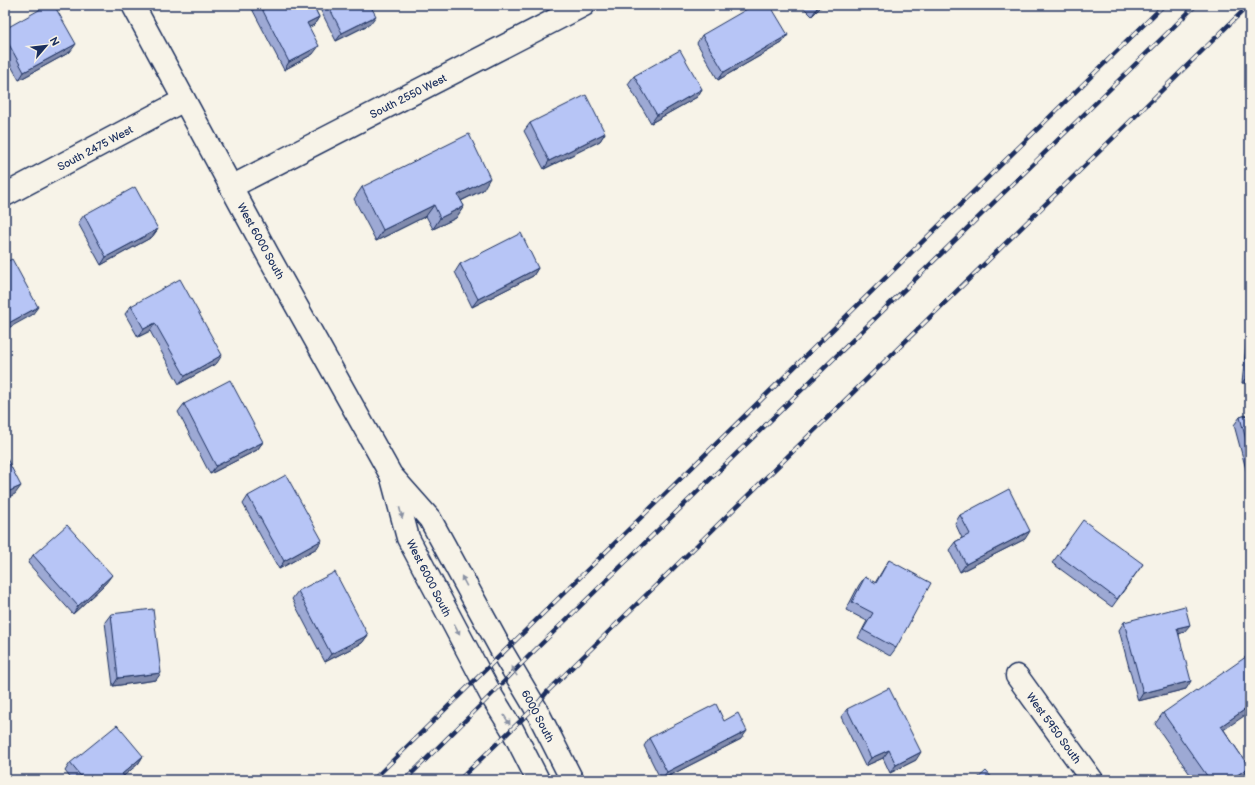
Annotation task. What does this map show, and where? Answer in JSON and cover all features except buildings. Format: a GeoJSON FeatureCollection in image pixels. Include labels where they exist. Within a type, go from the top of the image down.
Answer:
{"type":"FeatureCollection","features":[{"type":"Feature","properties":{"kind":"street","name":"West 6000 South"},"geometry":{"type":"LineString","coordinates":[[133,5],[268,255],[391,475],[430,519],[503,653]]}},
{"type":"Feature","properties":{"kind":"street","name":"South 2550 West"},"geometry":{"type":"LineString","coordinates":[[231,187],[584,5]]}},
{"type":"Feature","properties":{"kind":"street","name":"South 2475 West"},"geometry":{"type":"LineString","coordinates":[[5,195],[184,100]]}},
{"type":"Feature","properties":{"kind":"street","name":"West 6000 South"},"geometry":{"type":"LineString","coordinates":[[391,475],[408,538],[480,675],[512,729],[538,780]]}},
{"type":"Feature","properties":{"kind":"street","name":"6000 South"},"geometry":{"type":"LineString","coordinates":[[503,653],[535,707],[572,780]]}},
{"type":"Feature","properties":{"kind":"street","name":"West 5950 South"},"geometry":{"type":"LineString","coordinates":[[1017,676],[1092,780]]}},
{"type":"Feature","properties":{"kind":"railway"},"geometry":{"type":"LineString","coordinates":[[373,780],[1164,5]]}},
{"type":"Feature","properties":{"kind":"railway"},"geometry":{"type":"LineString","coordinates":[[405,780],[528,657],[1196,5]]}},
{"type":"Feature","properties":{"kind":"railway"},"geometry":{"type":"LineString","coordinates":[[459,780],[1249,5]]}}]}
